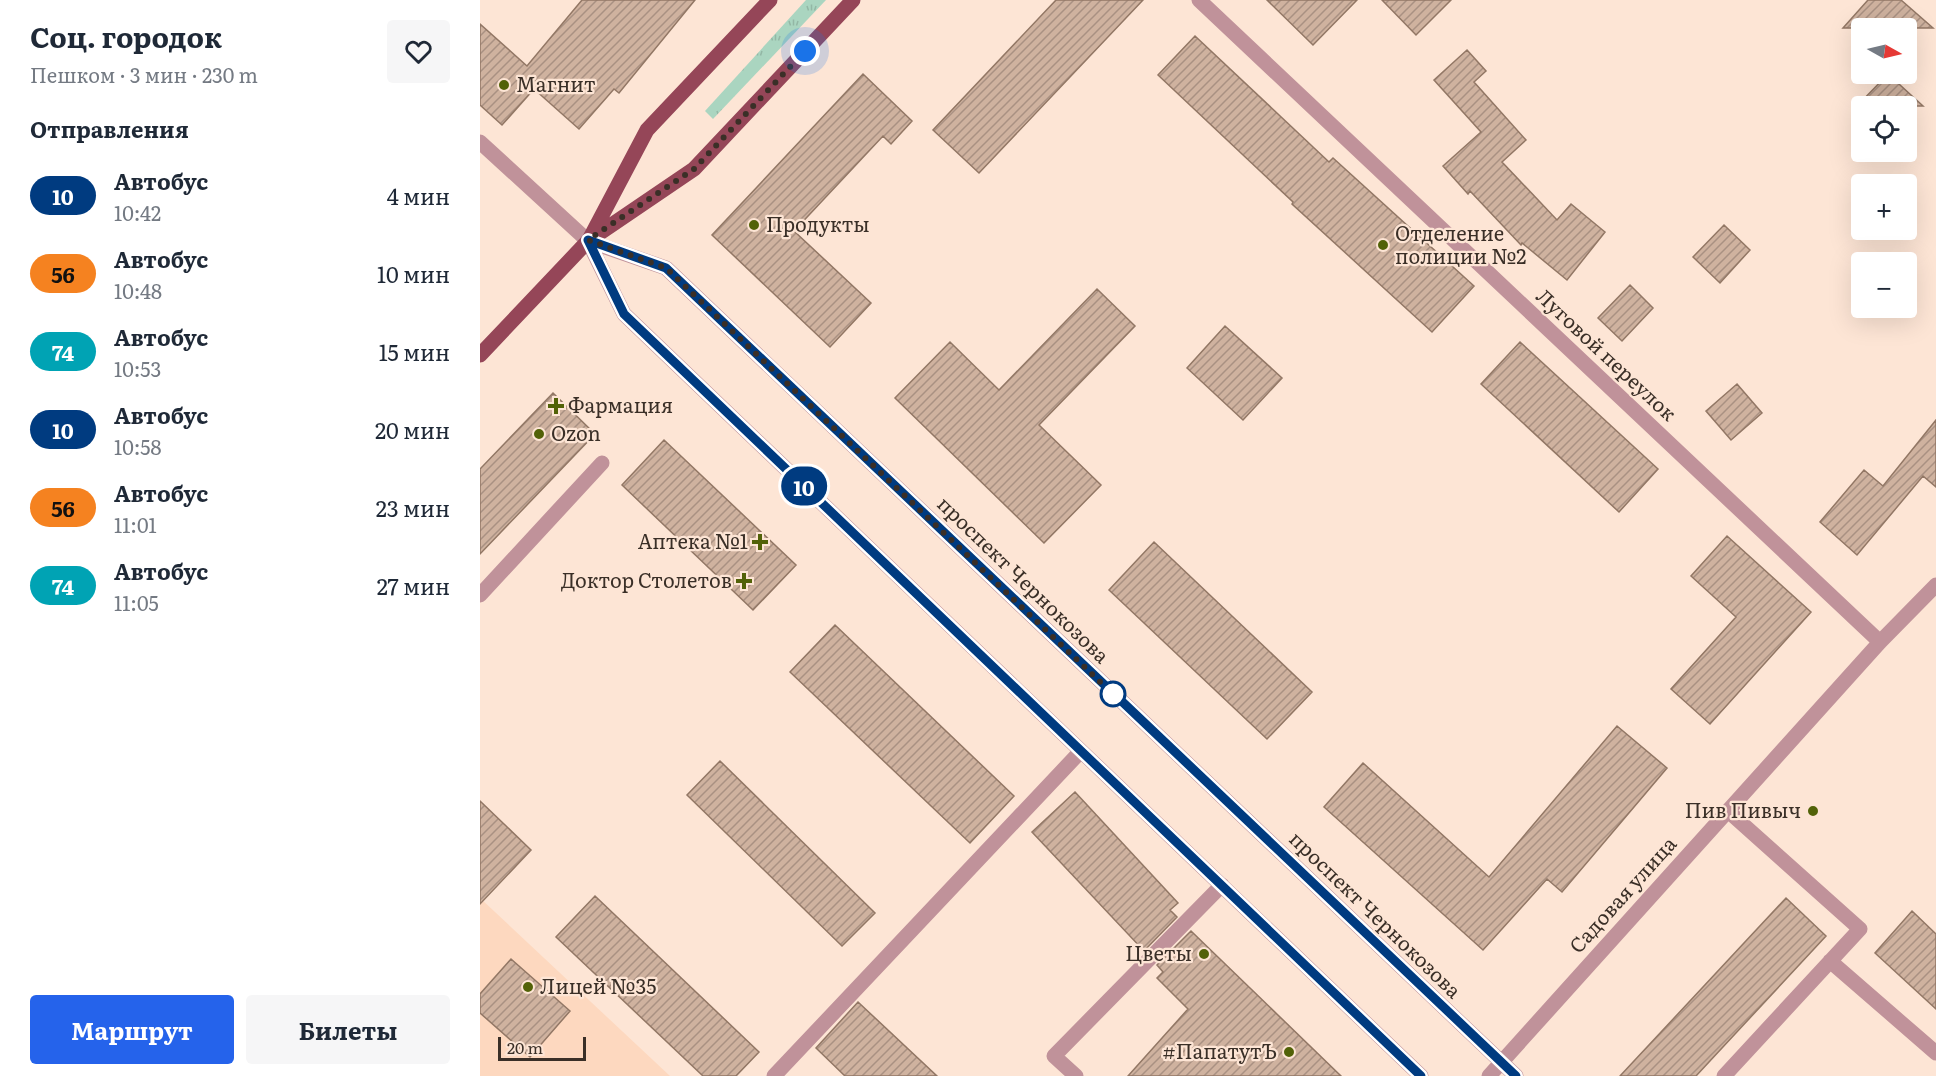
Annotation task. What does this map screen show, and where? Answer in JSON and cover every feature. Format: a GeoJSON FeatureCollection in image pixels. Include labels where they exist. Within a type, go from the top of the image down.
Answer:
{"type":"FeatureCollection","features":[{"type":"Feature","properties":{"kind":"main road"},"geometry":{"type":"LineString","coordinates":[[588,240],[646,130],[770,0]]}},
{"type":"Feature","properties":{"kind":"main road"},"geometry":{"type":"LineString","coordinates":[[480,356],[588,240],[694,169],[853,0]]}},
{"type":"Feature","properties":{"kind":"street","name":"Луговой переулок"},"geometry":{"type":"LineString","coordinates":[[1199,0],[1880,642]]}},
{"type":"Feature","properties":{"kind":"street","name":"проспект Чернокозова"},"geometry":{"type":"LineString","coordinates":[[480,142],[588,240],[624,314],[1421,1076]]}},
{"type":"Feature","properties":{"kind":"street","name":"проспект Чернокозова"},"geometry":{"type":"LineString","coordinates":[[588,240],[666,268],[1516,1076]]}},
{"type":"Feature","properties":{"kind":"street"},"geometry":{"type":"LineString","coordinates":[[480,593],[602,463]]}},
{"type":"Feature","properties":{"kind":"street","name":"Садовая улица"},"geometry":{"type":"LineString","coordinates":[[1489,1076],[1880,642],[1936,585]]}},
{"type":"Feature","properties":{"kind":"street"},"geometry":{"type":"LineString","coordinates":[[774,1076],[1082,751]]}},
{"type":"Feature","properties":{"kind":"street"},"geometry":{"type":"LineString","coordinates":[[1724,1076],[1860,929],[1728,811]]}},
{"type":"Feature","properties":{"kind":"street"},"geometry":{"type":"LineString","coordinates":[[1076,1076],[1054,1056],[1222,885]]}},
{"type":"Feature","properties":{"kind":"street"},"geometry":{"type":"LineString","coordinates":[[1830,961],[1936,1053]]}},
{"type":"Feature","properties":{"kind":"shaded area","name":"Лицей №35"},"geometry":{"type":"Polygon","coordinates":[[[480,898],[670,1076],[480,1076],[480,898]]]}},
{"type":"Feature","properties":{"kind":"green space"},"geometry":{"type":"Polygon","coordinates":[[[806,0],[826,0],[713,119],[705,111],[806,0]]]}},
{"type":"Feature","properties":{"kind":"building"},"geometry":{"type":"Polygon","coordinates":[[[582,0],[695,0],[619,93],[614,89],[579,129],[534,89],[502,125],[480,105],[480,24],[527,66],[582,0]]]}},
{"type":"Feature","properties":{"kind":"building"},"geometry":{"type":"Polygon","coordinates":[[[1056,0],[1143,0],[979,173],[933,130],[1056,0]]]}},
{"type":"Feature","properties":{"kind":"building"},"geometry":{"type":"Polygon","coordinates":[[[1267,0],[1357,0],[1313,45],[1267,0]]]}},
{"type":"Feature","properties":{"kind":"building"},"geometry":{"type":"Polygon","coordinates":[[[1382,0],[1451,0],[1416,35],[1382,0]]]}},
{"type":"Feature","properties":{"kind":"building"},"geometry":{"type":"Polygon","coordinates":[[[1868,0],[1901,0],[1933,28],[1917,28],[1917,18],[1852,18],[1868,0]]]}},
{"type":"Feature","properties":{"kind":"building"},"geometry":{"type":"Polygon","coordinates":[[[1851,19],[1851,28],[1843,28],[1851,19]]]}},
{"type":"Feature","properties":{"kind":"building"},"geometry":{"type":"Polygon","coordinates":[[[1195,36],[1329,162],[1333,158],[1474,286],[1432,332],[1292,204],[1293,202],[1158,75],[1195,36]]]}},
{"type":"Feature","properties":{"kind":"building"},"geometry":{"type":"Polygon","coordinates":[[[1467,50],[1486,71],[1474,82],[1526,140],[1502,162],[1557,220],[1571,204],[1605,232],[1567,280],[1522,243],[1521,245],[1470,191],[1468,194],[1443,166],[1481,132],[1434,80],[1467,50]]]}},
{"type":"Feature","properties":{"kind":"building"},"geometry":{"type":"Polygon","coordinates":[[[863,74],[912,121],[891,144],[883,136],[794,231],[871,303],[830,347],[712,235],[863,74]]]}},
{"type":"Feature","properties":{"kind":"building"},"geometry":{"type":"Polygon","coordinates":[[[1878,84],[1899,84],[1912,96],[1867,96],[1878,84]]]}},
{"type":"Feature","properties":{"kind":"building"},"geometry":{"type":"Polygon","coordinates":[[[1724,225],[1750,250],[1720,283],[1693,257],[1724,225]]]}},
{"type":"Feature","properties":{"kind":"building"},"geometry":{"type":"Polygon","coordinates":[[[1630,285],[1653,308],[1622,341],[1598,318],[1630,285]]]}},
{"type":"Feature","properties":{"kind":"building"},"geometry":{"type":"Polygon","coordinates":[[[1097,289],[1135,326],[1039,425],[1101,485],[1044,543],[895,398],[950,342],[999,390],[1097,289]]]}},
{"type":"Feature","properties":{"kind":"building"},"geometry":{"type":"Polygon","coordinates":[[[1225,326],[1282,378],[1243,420],[1187,368],[1225,326]]]}},
{"type":"Feature","properties":{"kind":"building"},"geometry":{"type":"Polygon","coordinates":[[[1520,342],[1658,469],[1619,512],[1481,384],[1520,342]]]}},
{"type":"Feature","properties":{"kind":"building"},"geometry":{"type":"Polygon","coordinates":[[[1737,384],[1762,413],[1731,440],[1706,411],[1737,384]]]}},
{"type":"Feature","properties":{"kind":"building"},"geometry":{"type":"Polygon","coordinates":[[[553,393],[595,434],[480,554],[480,469],[553,393]]]}},
{"type":"Feature","properties":{"kind":"building"},"geometry":{"type":"Polygon","coordinates":[[[1936,420],[1936,487],[1923,476],[1857,555],[1820,522],[1864,470],[1883,486],[1936,420]]]}},
{"type":"Feature","properties":{"kind":"building"},"geometry":{"type":"Polygon","coordinates":[[[664,440],[796,565],[753,610],[622,485],[664,440]]]}},
{"type":"Feature","properties":{"kind":"building"},"geometry":{"type":"Polygon","coordinates":[[[1727,536],[1811,612],[1710,724],[1671,689],[1736,617],[1691,576],[1727,536]]]}},
{"type":"Feature","properties":{"kind":"building"},"geometry":{"type":"Polygon","coordinates":[[[1154,542],[1312,692],[1267,739],[1109,590],[1154,542]]]}},
{"type":"Feature","properties":{"kind":"building"},"geometry":{"type":"Polygon","coordinates":[[[835,625],[1014,796],[970,843],[790,672],[835,625]]]}},
{"type":"Feature","properties":{"kind":"building"},"geometry":{"type":"Polygon","coordinates":[[[1617,726],[1667,768],[1562,892],[1547,879],[1483,950],[1324,807],[1363,763],[1489,877],[1617,726]]]}},
{"type":"Feature","properties":{"kind":"building"},"geometry":{"type":"Polygon","coordinates":[[[720,761],[875,913],[842,946],[687,795],[720,761]]]}},
{"type":"Feature","properties":{"kind":"building"},"geometry":{"type":"Polygon","coordinates":[[[1075,792],[1178,903],[1170,910],[1177,917],[1144,951],[1032,832],[1075,792]]]}},
{"type":"Feature","properties":{"kind":"building"},"geometry":{"type":"Polygon","coordinates":[[[480,801],[531,850],[480,904],[480,801]]]}},
{"type":"Feature","properties":{"kind":"building"},"geometry":{"type":"Polygon","coordinates":[[[595,896],[759,1052],[736,1076],[703,1076],[556,937],[595,896]]]}},
{"type":"Feature","properties":{"kind":"building"},"geometry":{"type":"Polygon","coordinates":[[[1786,898],[1826,936],[1696,1076],[1620,1076],[1786,898]]]}},
{"type":"Feature","properties":{"kind":"building"},"geometry":{"type":"Polygon","coordinates":[[[1912,911],[1936,934],[1936,1009],[1875,953],[1912,911]]]}},
{"type":"Feature","properties":{"kind":"building"},"geometry":{"type":"Polygon","coordinates":[[[1191,931],[1341,1076],[1128,1076],[1188,1009],[1157,978],[1163,972],[1157,965],[1191,931]]]}},
{"type":"Feature","properties":{"kind":"building"},"geometry":{"type":"Polygon","coordinates":[[[511,959],[570,1011],[530,1057],[480,1013],[480,994],[511,959]]]}},
{"type":"Feature","properties":{"kind":"building"},"geometry":{"type":"Polygon","coordinates":[[[858,1002],[937,1076],[845,1076],[816,1048],[858,1002]]]}},
{"type":"Feature","properties":{"kind":"bus line","name":"10"},"geometry":{"type":"LineString","coordinates":[[1421,1076],[624,314],[588,240],[666,268],[1516,1076]]}},
{"type":"Feature","properties":{"kind":"place","name":"Магнит"},"geometry":{"type":"Point","coordinates":[504,85]}},
{"type":"Feature","properties":{"kind":"place","name":"Продукты"},"geometry":{"type":"Point","coordinates":[754,225]}},
{"type":"Feature","properties":{"kind":"place","name":"Отделение полиции №2"},"geometry":{"type":"Point","coordinates":[1383,245]}},
{"type":"Feature","properties":{"kind":"place","name":"Фармация"},"geometry":{"type":"Point","coordinates":[556,406]}},
{"type":"Feature","properties":{"kind":"place","name":"Ozon"},"geometry":{"type":"Point","coordinates":[539,434]}},
{"type":"Feature","properties":{"kind":"place","name":"Аптека №1"},"geometry":{"type":"Point","coordinates":[760,542]}},
{"type":"Feature","properties":{"kind":"place","name":"Доктор Столетов"},"geometry":{"type":"Point","coordinates":[744,581]}},
{"type":"Feature","properties":{"kind":"place","name":"Пив Пивыч"},"geometry":{"type":"Point","coordinates":[1813,811]}},
{"type":"Feature","properties":{"kind":"place","name":"Цветы"},"geometry":{"type":"Point","coordinates":[1204,954]}},
{"type":"Feature","properties":{"kind":"place","name":"Лицей №35"},"geometry":{"type":"Point","coordinates":[528,987]}},
{"type":"Feature","properties":{"kind":"place","name":"#ПапатутЪ"},"geometry":{"type":"Point","coordinates":[1289,1052]}},
{"type":"Feature","properties":{"kind":"route"},"geometry":{"type":"LineString","coordinates":[[805,51],[694,169],[588,240],[666,268],[1117,698],[1113,694]]}}]}
